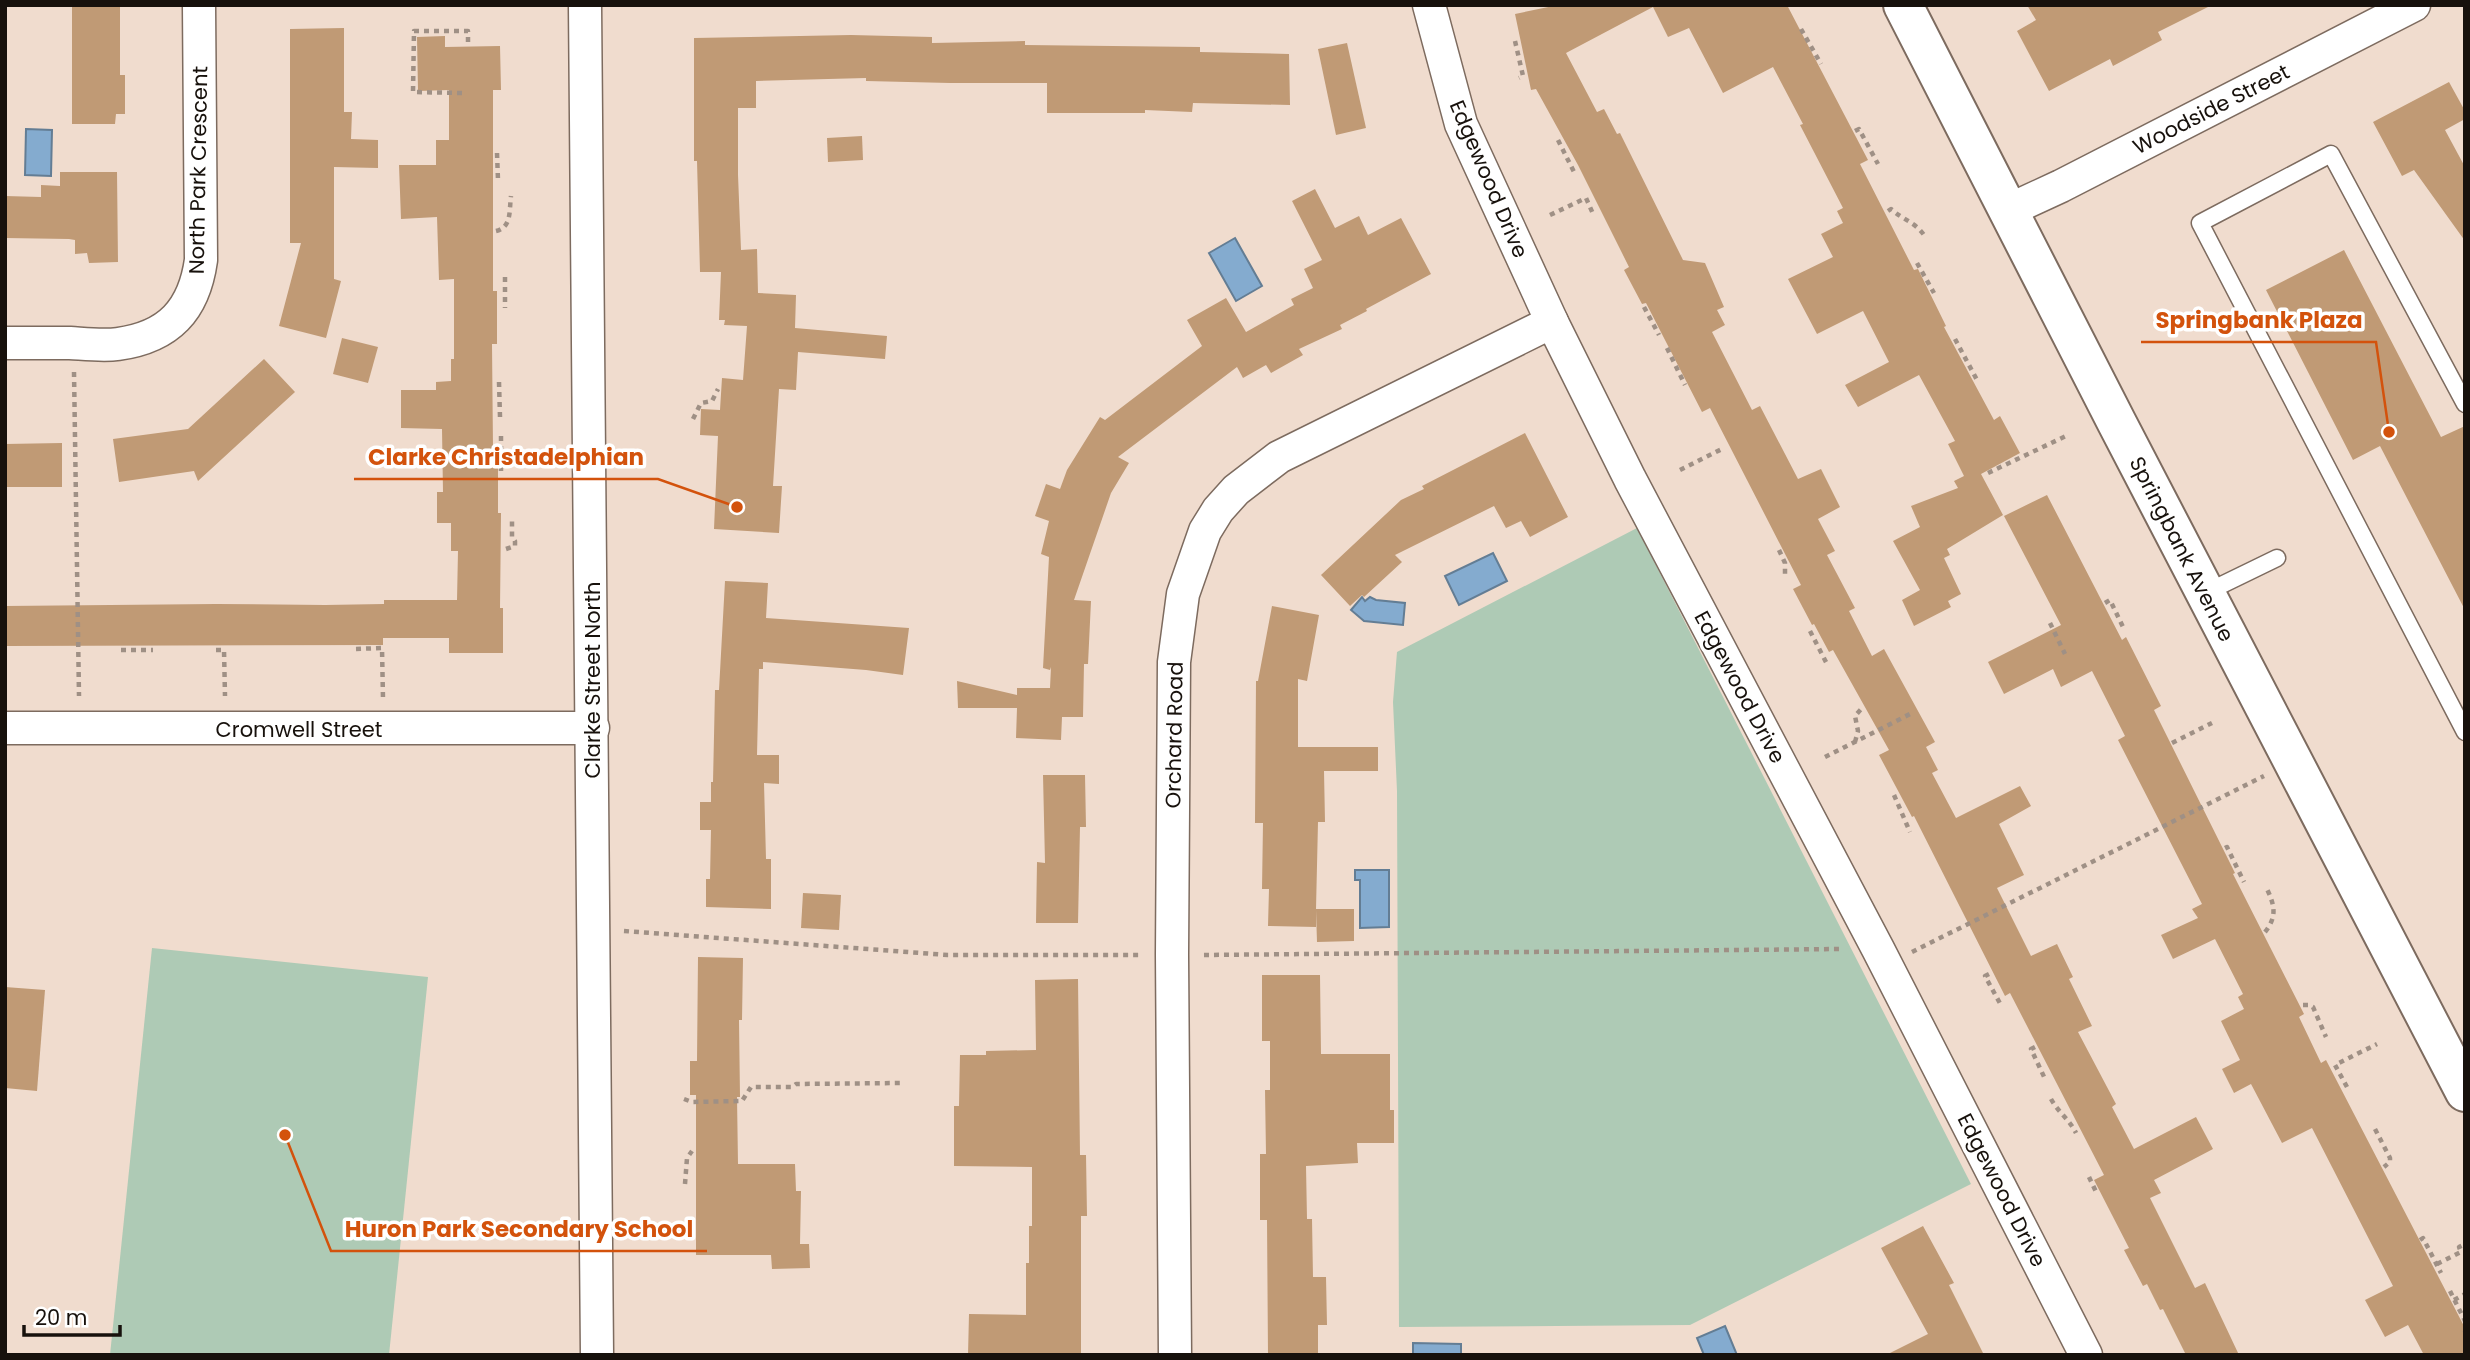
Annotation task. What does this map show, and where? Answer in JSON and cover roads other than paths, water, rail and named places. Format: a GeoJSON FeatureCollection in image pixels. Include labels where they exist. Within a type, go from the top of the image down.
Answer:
{"type":"FeatureCollection","features":[{"type":"Feature","properties":{"kind":"main road","name":"Springbank Avenue"},"geometry":{"type":"LineString","coordinates":[[1903,5],[2292,762],[2461,1073]]}},
{"type":"Feature","properties":{"kind":"street","name":"North Park Crescent"},"geometry":{"type":"LineString","coordinates":[[5,343],[117,345],[166,328],[181,315],[194,294],[201,260],[199,5]]}},
{"type":"Feature","properties":{"kind":"street","name":"Clarke Street North"},"geometry":{"type":"LineString","coordinates":[[586,5],[597,1355]]}},
{"type":"Feature","properties":{"kind":"street","name":"Edgewood Drive"},"geometry":{"type":"LineString","coordinates":[[1429,5],[1461,124],[1552,322],[1630,479],[1882,956],[2086,1355]]}},
{"type":"Feature","properties":{"kind":"street","name":"Woodside Street"},"geometry":{"type":"LineString","coordinates":[[2007,211],[2414,5]]}},
{"type":"Feature","properties":{"kind":"street","name":"Orchard Road"},"geometry":{"type":"LineString","coordinates":[[1175,1355],[1172,955],[1174,662],[1183,594],[1205,531],[1236,489],[1279,457],[1552,322]]}},
{"type":"Feature","properties":{"kind":"street","name":"Cromwell Street"},"geometry":{"type":"LineString","coordinates":[[5,728],[79,730],[593,727]]}},
{"type":"Feature","properties":{"kind":"lane"},"geometry":{"type":"LineString","coordinates":[[2465,404],[2330,154],[2200,223],[2465,732]]}},
{"type":"Feature","properties":{"kind":"lane"},"geometry":{"type":"LineString","coordinates":[[2205,593],[2277,558]]}},
{"type":"Feature","properties":{"kind":"water"},"geometry":{"type":"Polygon","coordinates":[[[26,129],[52,130],[51,176],[25,175],[26,129]]]}},
{"type":"Feature","properties":{"kind":"water"},"geometry":{"type":"Polygon","coordinates":[[[1235,238],[1262,286],[1236,301],[1209,253],[1235,238]]]}},
{"type":"Feature","properties":{"kind":"water"},"geometry":{"type":"Polygon","coordinates":[[[1493,553],[1507,581],[1459,605],[1445,576],[1493,553]]]}},
{"type":"Feature","properties":{"kind":"water"},"geometry":{"type":"Polygon","coordinates":[[[1362,597],[1365,601],[1370,597],[1405,603],[1403,625],[1364,621],[1351,610],[1362,597]]]}},
{"type":"Feature","properties":{"kind":"water"},"geometry":{"type":"Polygon","coordinates":[[[1355,870],[1389,870],[1389,927],[1360,928],[1360,880],[1355,880],[1355,870]]]}},
{"type":"Feature","properties":{"kind":"water"},"geometry":{"type":"Polygon","coordinates":[[[1725,1326],[1737,1355],[1704,1355],[1697,1338],[1725,1326]]]}},
{"type":"Feature","properties":{"kind":"water"},"geometry":{"type":"Polygon","coordinates":[[[1413,1343],[1461,1344],[1461,1355],[1413,1355],[1413,1343]]]}},
{"type":"Feature","properties":{"kind":"place","name":"Springbank Plaza"},"geometry":{"type":"Point","coordinates":[2389,432]}},
{"type":"Feature","properties":{"kind":"place","name":"Clarke Christadelphian"},"geometry":{"type":"Point","coordinates":[737,507]}},
{"type":"Feature","properties":{"kind":"place","name":"Huron Park Secondary School"},"geometry":{"type":"Point","coordinates":[285,1135]}}]}
